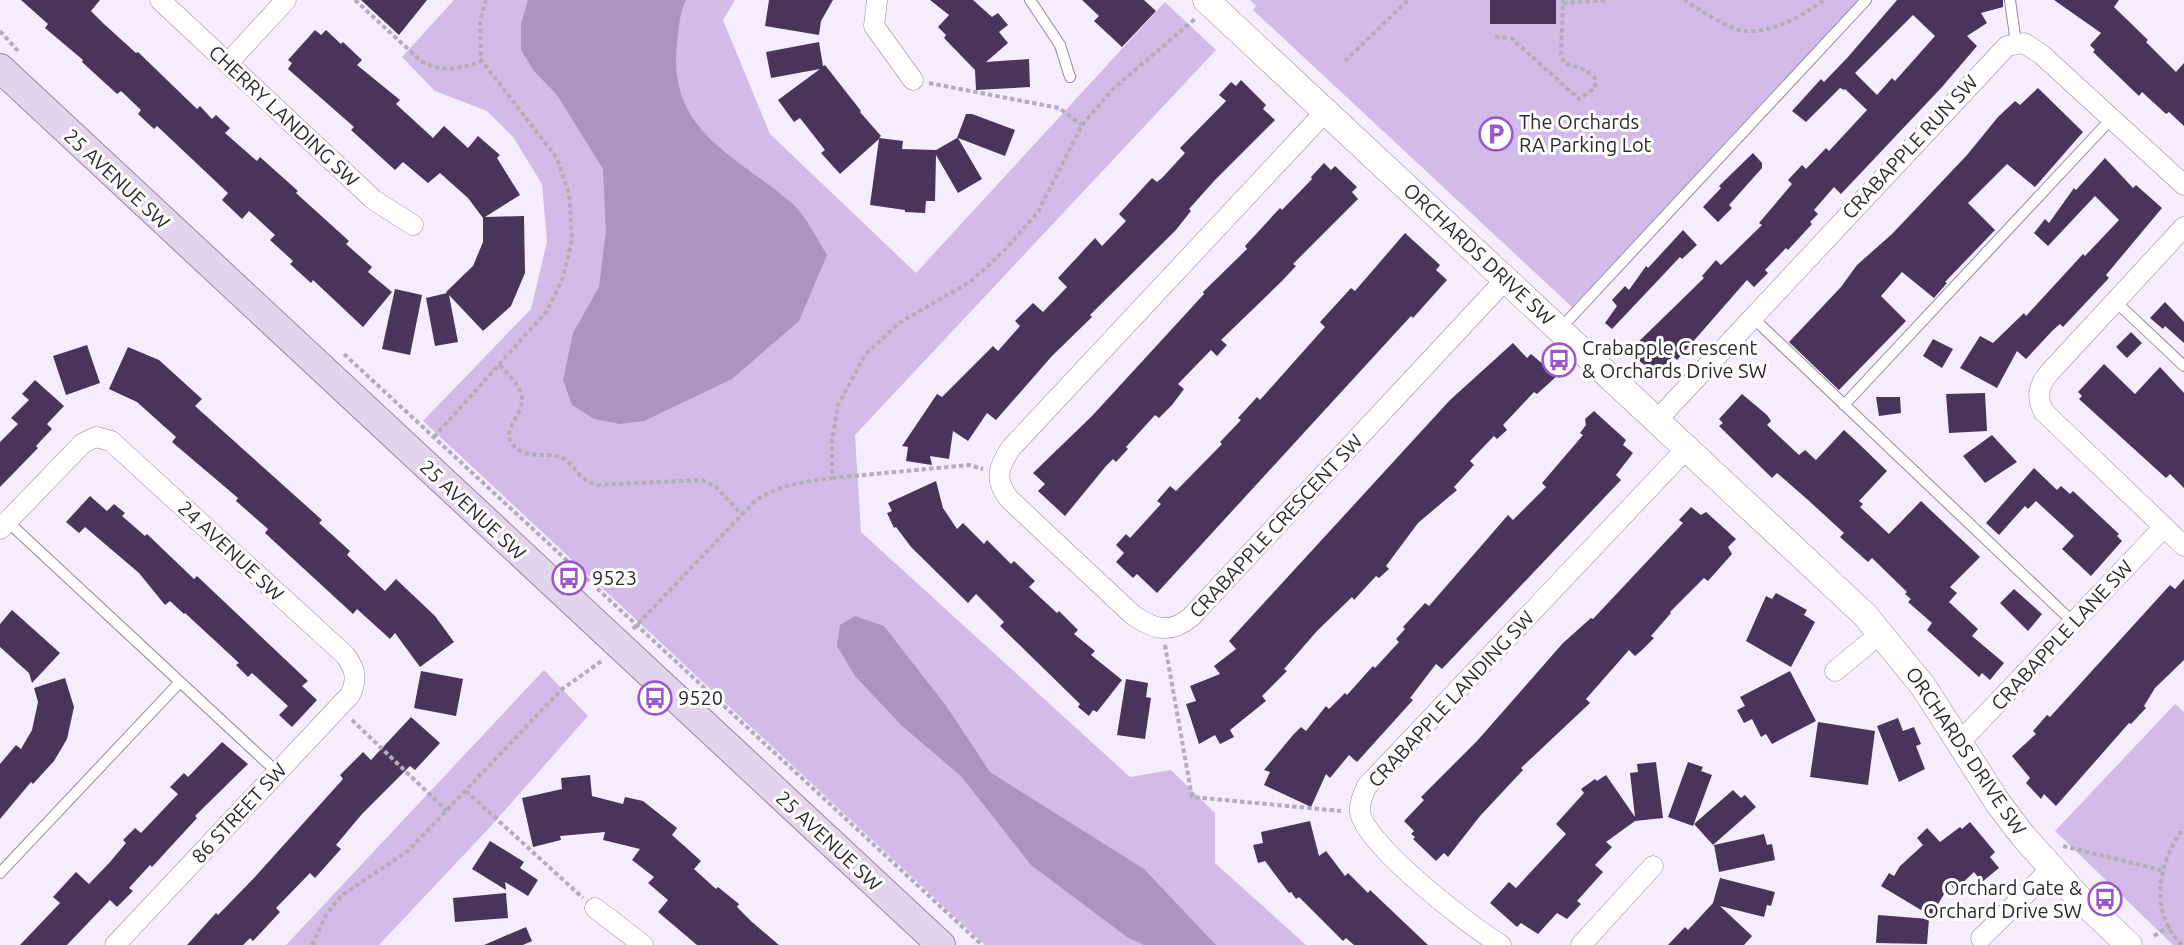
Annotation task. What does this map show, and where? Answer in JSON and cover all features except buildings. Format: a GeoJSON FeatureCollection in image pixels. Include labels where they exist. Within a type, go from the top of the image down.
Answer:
{"type":"FeatureCollection","features":[{"type":"Feature","properties":{"kind":"main road","name":"25 AVENUE SW"},"geometry":{"type":"LineString","coordinates":[[9,69],[938,942]]}},
{"type":"Feature","properties":{"kind":"street","name":"CHERRY LANDING SW"},"geometry":{"type":"LineString","coordinates":[[160,0],[375,200],[413,225]]}},
{"type":"Feature","properties":{"kind":"street"},"geometry":{"type":"LineString","coordinates":[[228,63],[286,0]]}},
{"type":"Feature","properties":{"kind":"street"},"geometry":{"type":"LineString","coordinates":[[877,0],[874,26],[912,80]]}},
{"type":"Feature","properties":{"kind":"street","name":"ORCHARDS DRIVE SW"},"geometry":{"type":"LineString","coordinates":[[1206,0],[1845,595],[1881,633],[1923,686],[1998,802],[2051,869],[2129,945]]}},
{"type":"Feature","properties":{"kind":"street"},"geometry":{"type":"LineString","coordinates":[[2016,43],[2024,43],[2041,54],[2184,185]]}},
{"type":"Feature","properties":{"kind":"street","name":"CRABAPPLE RUN SW"},"geometry":{"type":"LineString","coordinates":[[1657,420],[2000,52],[2016,43]]}},
{"type":"Feature","properties":{"kind":"street"},"geometry":{"type":"LineString","coordinates":[[1163,630],[1153,628],[1133,615],[1009,499],[1002,490],[998,474],[1011,448],[1326,111]]}},
{"type":"Feature","properties":{"kind":"street"},"geometry":{"type":"LineString","coordinates":[[2184,227],[2043,379],[2038,396],[2044,412],[2184,546]]}},
{"type":"Feature","properties":{"kind":"street","name":"CRABAPPLE CRESCENT SW"},"geometry":{"type":"LineString","coordinates":[[1163,630],[1175,628],[1191,617],[1506,279]]}},
{"type":"Feature","properties":{"kind":"street","name":"24 AVENUE SW"},"geometry":{"type":"LineString","coordinates":[[4,525],[76,448],[96,437],[111,441],[345,655],[355,676]]}},
{"type":"Feature","properties":{"kind":"street","name":"CRABAPPLE LANDING SW"},"geometry":{"type":"LineString","coordinates":[[1360,813],[1361,797],[1367,786],[1687,448]]}},
{"type":"Feature","properties":{"kind":"street","name":"CRABAPPLE LANE SW"},"geometry":{"type":"LineString","coordinates":[[1960,742],[2164,527]]}},
{"type":"Feature","properties":{"kind":"street"},"geometry":{"type":"LineString","coordinates":[[1835,671],[1881,633]]}},
{"type":"Feature","properties":{"kind":"street","name":"86 STREET SW"},"geometry":{"type":"LineString","coordinates":[[115,945],[350,695],[355,676]]}},
{"type":"Feature","properties":{"kind":"street"},"geometry":{"type":"LineString","coordinates":[[1360,813],[1377,842],[1451,910],[1501,945]]}},
{"type":"Feature","properties":{"kind":"street"},"geometry":{"type":"LineString","coordinates":[[1581,945],[1653,866]]}},
{"type":"Feature","properties":{"kind":"street"},"geometry":{"type":"LineString","coordinates":[[1981,938],[2051,869]]}},
{"type":"Feature","properties":{"kind":"street"},"geometry":{"type":"LineString","coordinates":[[596,908],[643,945]]}},
{"type":"Feature","properties":{"kind":"lane"},"geometry":{"type":"LineString","coordinates":[[1030,0],[1060,45],[1070,77]]}},
{"type":"Feature","properties":{"kind":"lane"},"geometry":{"type":"LineString","coordinates":[[1560,329],[1866,0]]}},
{"type":"Feature","properties":{"kind":"lane"},"geometry":{"type":"LineString","coordinates":[[2010,0],[2016,43]]}},
{"type":"Feature","properties":{"kind":"lane"},"geometry":{"type":"LineString","coordinates":[[1844,405],[2112,118]]}},
{"type":"Feature","properties":{"kind":"lane"},"geometry":{"type":"LineString","coordinates":[[2115,301],[2184,366]]}},
{"type":"Feature","properties":{"kind":"lane"},"geometry":{"type":"LineString","coordinates":[[1752,317],[2074,623]]}},
{"type":"Feature","properties":{"kind":"lane"},"geometry":{"type":"LineString","coordinates":[[4,525],[277,772]]}},
{"type":"Feature","properties":{"kind":"lane"},"geometry":{"type":"LineString","coordinates":[[0,873],[180,682]]}},
{"type":"Feature","properties":{"kind":"path"},"geometry":{"type":"LineString","coordinates":[[355,0],[421,61],[433,68],[450,69],[482,61]]}},
{"type":"Feature","properties":{"kind":"path"},"geometry":{"type":"LineString","coordinates":[[434,437],[541,319],[556,294],[569,256],[572,219],[567,184],[557,158],[482,61],[480,21],[486,0]]}},
{"type":"Feature","properties":{"kind":"path"},"geometry":{"type":"LineString","coordinates":[[1345,62],[1408,0]]}},
{"type":"Feature","properties":{"kind":"path"},"geometry":{"type":"LineString","coordinates":[[1495,37],[1511,38],[1578,99],[1587,96],[1595,88],[1594,78],[1586,70],[1564,63],[1561,55],[1563,2],[1607,0]]}},
{"type":"Feature","properties":{"kind":"path"},"geometry":{"type":"LineString","coordinates":[[1684,0],[1706,14],[1746,32],[1771,27],[1808,13],[1824,0]]}},
{"type":"Feature","properties":{"kind":"path"},"geometry":{"type":"LineString","coordinates":[[832,478],[832,440],[838,405],[865,355],[899,323],[970,282],[1003,252],[1038,212],[1082,125],[1114,88],[1192,23]]}},
{"type":"Feature","properties":{"kind":"path"},"geometry":{"type":"LineString","coordinates":[[0,31],[9,69]]}},
{"type":"Feature","properties":{"kind":"path"},"geometry":{"type":"LineString","coordinates":[[912,80],[1059,108],[1082,125]]}},
{"type":"Feature","properties":{"kind":"path"},"geometry":{"type":"LineString","coordinates":[[337,347],[982,945]]}},
{"type":"Feature","properties":{"kind":"path"},"geometry":{"type":"LineString","coordinates":[[500,365],[521,394],[521,406],[509,430],[511,442],[520,451],[564,459],[584,480],[597,485],[702,480],[716,487],[742,515]]}},
{"type":"Feature","properties":{"kind":"path"},"geometry":{"type":"LineString","coordinates":[[633,630],[742,515],[769,491],[832,478],[969,465],[998,474]]}},
{"type":"Feature","properties":{"kind":"path"},"geometry":{"type":"LineString","coordinates":[[1163,630],[1192,797],[1360,813]]}},
{"type":"Feature","properties":{"kind":"path"},"geometry":{"type":"LineString","coordinates":[[312,945],[326,915],[342,895],[369,875],[400,857],[447,811],[566,685],[606,657]]}},
{"type":"Feature","properties":{"kind":"path"},"geometry":{"type":"LineString","coordinates":[[349,718],[447,811]]}},
{"type":"Feature","properties":{"kind":"path"},"geometry":{"type":"LineString","coordinates":[[466,791],[567,885],[596,908]]}},
{"type":"Feature","properties":{"kind":"path"},"geometry":{"type":"LineString","coordinates":[[2182,945],[2169,926],[2160,895],[2161,870],[2171,845],[2184,828]]}},
{"type":"Feature","properties":{"kind":"path"},"geometry":{"type":"LineString","coordinates":[[2063,846],[2161,870]]}},
{"type":"Feature","properties":{"kind":"path"},"geometry":{"type":"LineString","coordinates":[[2154,936],[2169,926]]}},
{"type":"Feature","properties":{"kind":"shaded area"},"geometry":{"type":"Polygon","coordinates":[[[454,0],[735,0],[723,20],[770,134],[916,273],[1165,2],[1216,50],[855,435],[861,532],[1130,777],[1171,770],[1215,813],[1215,863],[1306,945],[985,945],[423,421],[531,309],[547,242],[542,184],[513,137],[487,111],[435,91],[402,57],[454,0]]]}},
{"type":"Feature","properties":{"kind":"shaded area"},"geometry":{"type":"Polygon","coordinates":[[[528,0],[686,0],[677,44],[677,74],[683,100],[695,121],[711,139],[799,210],[827,255],[799,321],[732,379],[644,421],[620,424],[594,419],[572,405],[563,380],[573,333],[599,287],[606,231],[603,169],[557,95],[534,71],[521,50],[521,24],[528,0]]]}},
{"type":"Feature","properties":{"kind":"shaded area"},"geometry":{"type":"Polygon","coordinates":[[[1250,0],[1859,0],[1572,307],[1253,10],[1256,6],[1250,0]]]}},
{"type":"Feature","properties":{"kind":"shaded area"},"geometry":{"type":"Polygon","coordinates":[[[855,616],[884,626],[947,707],[990,772],[1144,869],[1216,945],[1144,945],[1127,937],[1031,865],[961,776],[902,726],[855,676],[837,646],[840,625],[855,616]]]}},
{"type":"Feature","properties":{"kind":"shaded area"},"geometry":{"type":"Polygon","coordinates":[[[544,670],[588,716],[491,826],[379,945],[286,945],[544,670]]]}},
{"type":"Feature","properties":{"kind":"shaded area"},"geometry":{"type":"Polygon","coordinates":[[[2175,704],[2184,712],[2184,945],[2173,945],[2055,831],[2175,704]]]}},
{"type":"Feature","properties":{"kind":"place","name":"The Orchards RA Parking Lot"},"geometry":{"type":"Point","coordinates":[1496,134]}},
{"type":"Feature","properties":{"kind":"place","name":"Crabapple Crescent & Orchards Drive SW"},"geometry":{"type":"Point","coordinates":[1559,360]}},
{"type":"Feature","properties":{"kind":"place","name":"9523"},"geometry":{"type":"Point","coordinates":[569,578]}},
{"type":"Feature","properties":{"kind":"place","name":"9520"},"geometry":{"type":"Point","coordinates":[655,698]}},
{"type":"Feature","properties":{"kind":"place","name":"Orchard Gate & Orchard Drive SW"},"geometry":{"type":"Point","coordinates":[2105,899]}}]}
